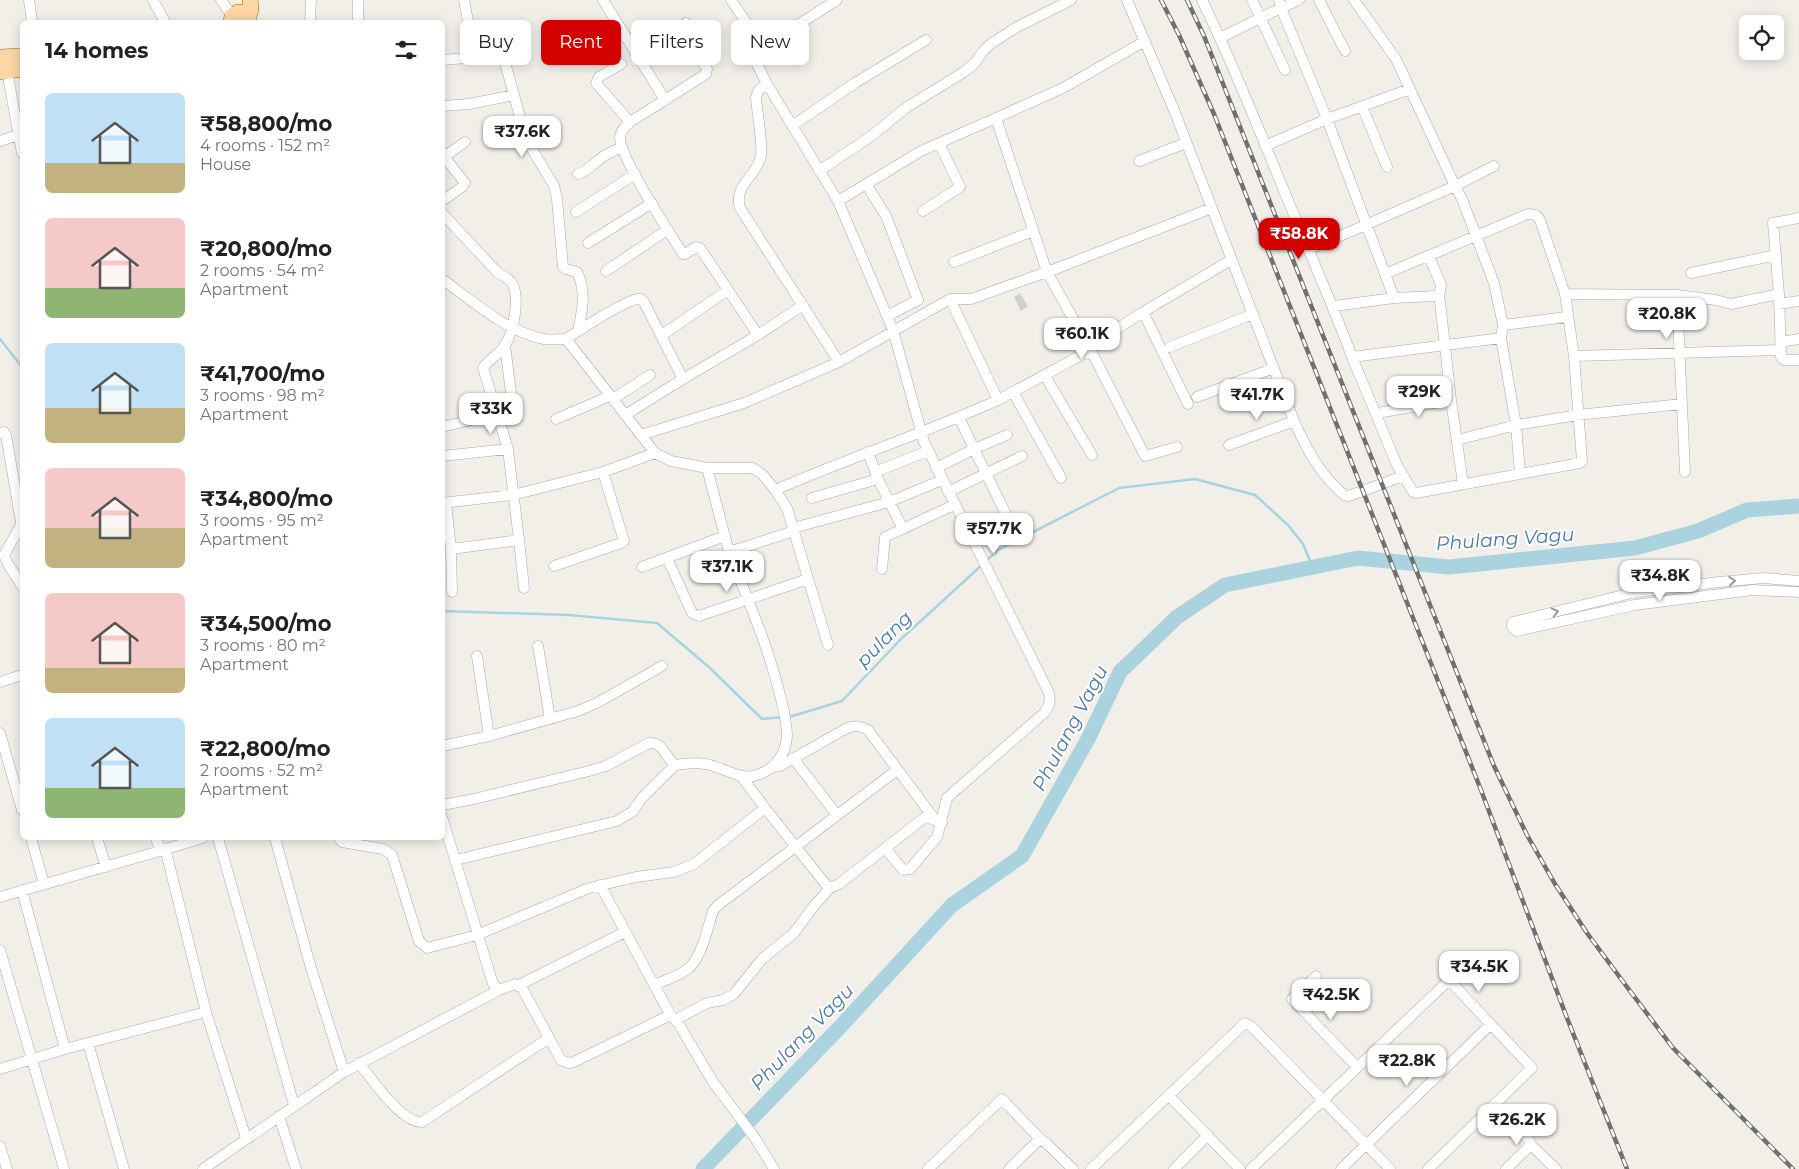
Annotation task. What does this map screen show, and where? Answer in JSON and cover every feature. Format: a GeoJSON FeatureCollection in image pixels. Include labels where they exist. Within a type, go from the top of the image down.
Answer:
{"type":"FeatureCollection","features":[{"type":"Feature","properties":{"kind":"main road"},"geometry":{"type":"LineString","coordinates":[[237,17],[250,14],[250,0]]}},
{"type":"Feature","properties":{"kind":"main road"},"geometry":{"type":"LineString","coordinates":[[2,67],[20,57]]}},
{"type":"Feature","properties":{"kind":"main road"},"geometry":{"type":"LineString","coordinates":[[2,67],[20,69]]}},
{"type":"Feature","properties":{"kind":"street"},"geometry":{"type":"LineString","coordinates":[[29,0],[32,20]]}},
{"type":"Feature","properties":{"kind":"street"},"geometry":{"type":"LineString","coordinates":[[154,0],[165,20]]}},
{"type":"Feature","properties":{"kind":"street"},"geometry":{"type":"LineString","coordinates":[[221,0],[237,17]]}},
{"type":"Feature","properties":{"kind":"street"},"geometry":{"type":"LineString","coordinates":[[310,20],[311,0]]}},
{"type":"Feature","properties":{"kind":"street"},"geometry":{"type":"LineString","coordinates":[[358,0],[358,20]]}},
{"type":"Feature","properties":{"kind":"street"},"geometry":{"type":"LineString","coordinates":[[464,0],[468,20]]}},
{"type":"Feature","properties":{"kind":"street"},"geometry":{"type":"LineString","coordinates":[[603,0],[665,100]]}},
{"type":"Feature","properties":{"kind":"street"},"geometry":{"type":"LineString","coordinates":[[731,0],[745,20]]}},
{"type":"Feature","properties":{"kind":"street"},"geometry":{"type":"LineString","coordinates":[[806,20],[837,0]]}},
{"type":"Feature","properties":{"kind":"street"},"geometry":{"type":"LineString","coordinates":[[819,171],[870,137],[907,107],[964,72],[974,64],[984,50],[992,43],[1017,27],[1071,0]]}},
{"type":"Feature","properties":{"kind":"street"},"geometry":{"type":"LineString","coordinates":[[1127,0],[1212,208],[1294,421],[1318,469],[1344,495],[1350,496],[1403,476]]}},
{"type":"Feature","properties":{"kind":"street"},"geometry":{"type":"LineString","coordinates":[[1202,0],[1220,38],[1308,250],[1334,306],[1352,357],[1397,465],[1411,490],[1416,493],[1580,463],[1582,461],[1574,356],[1565,294],[1540,220],[1536,215],[1528,214],[1385,274]]}},
{"type":"Feature","properties":{"kind":"street"},"geometry":{"type":"LineString","coordinates":[[1252,0],[1285,70]]}},
{"type":"Feature","properties":{"kind":"street"},"geometry":{"type":"LineString","coordinates":[[1220,38],[1261,18],[1280,4],[1299,0]]}},
{"type":"Feature","properties":{"kind":"street"},"geometry":{"type":"LineString","coordinates":[[1319,0],[1345,51]]}},
{"type":"Feature","properties":{"kind":"street"},"geometry":{"type":"LineString","coordinates":[[1354,0],[1396,59],[1462,199],[1494,283],[1503,325],[1501,338],[1516,425],[1520,474]]}},
{"type":"Feature","properties":{"kind":"street"},"geometry":{"type":"LineString","coordinates":[[1280,4],[1327,119],[1394,298]]}},
{"type":"Feature","properties":{"kind":"street"},"geometry":{"type":"LineString","coordinates":[[792,126],[855,83],[926,40]]}},
{"type":"Feature","properties":{"kind":"street"},"geometry":{"type":"LineString","coordinates":[[838,201],[921,151],[1063,88],[1145,41]]}},
{"type":"Feature","properties":{"kind":"street"},"geometry":{"type":"LineString","coordinates":[[445,60],[460,58]]}},
{"type":"Feature","properties":{"kind":"street"},"geometry":{"type":"LineString","coordinates":[[506,65],[526,139],[554,186],[564,267],[577,272],[583,288],[578,331]]}},
{"type":"Feature","properties":{"kind":"street"},"geometry":{"type":"LineString","coordinates":[[619,65],[599,77],[596,82],[630,122]]}},
{"type":"Feature","properties":{"kind":"street"},"geometry":{"type":"LineString","coordinates":[[703,65],[707,72],[630,122],[623,129],[620,137],[622,147],[667,230],[684,254],[696,247],[700,248],[758,335]]}},
{"type":"Feature","properties":{"kind":"street"},"geometry":{"type":"LineString","coordinates":[[758,65],[767,84],[838,201],[893,330],[920,432],[928,451],[1049,693],[1049,707],[1044,713],[947,798],[939,822],[938,837],[910,869],[903,870],[885,848]]}},
{"type":"Feature","properties":{"kind":"street"},"geometry":{"type":"LineString","coordinates":[[2,67],[20,144]]}},
{"type":"Feature","properties":{"kind":"street"},"geometry":{"type":"LineString","coordinates":[[767,84],[758,91],[756,98],[761,157],[739,193],[740,208],[840,362]]}},
{"type":"Feature","properties":{"kind":"street"},"geometry":{"type":"LineString","coordinates":[[1265,146],[1327,119],[1410,89]]}},
{"type":"Feature","properties":{"kind":"street"},"geometry":{"type":"LineString","coordinates":[[445,106],[469,104],[514,95]]}},
{"type":"Feature","properties":{"kind":"street"},"geometry":{"type":"LineString","coordinates":[[1362,106],[1387,167]]}},
{"type":"Feature","properties":{"kind":"street"},"geometry":{"type":"LineString","coordinates":[[996,118],[1047,272],[1090,348],[1145,456],[1177,447]]}},
{"type":"Feature","properties":{"kind":"street"},"geometry":{"type":"LineString","coordinates":[[0,140],[18,135]]}},
{"type":"Feature","properties":{"kind":"street"},"geometry":{"type":"LineString","coordinates":[[445,154],[448,154],[465,142]]}},
{"type":"Feature","properties":{"kind":"street"},"geometry":{"type":"LineString","coordinates":[[923,210],[960,187],[939,143]]}},
{"type":"Feature","properties":{"kind":"street"},"geometry":{"type":"LineString","coordinates":[[1139,161],[1186,143]]}},
{"type":"Feature","properties":{"kind":"street"},"geometry":{"type":"LineString","coordinates":[[578,174],[583,173],[605,155],[622,147]]}},
{"type":"Feature","properties":{"kind":"street"},"geometry":{"type":"LineString","coordinates":[[445,158],[465,183],[445,199]]}},
{"type":"Feature","properties":{"kind":"street"},"geometry":{"type":"LineString","coordinates":[[1308,250],[1455,186],[1494,166]]}},
{"type":"Feature","properties":{"kind":"street"},"geometry":{"type":"LineString","coordinates":[[576,212],[635,174]]}},
{"type":"Feature","properties":{"kind":"street"},"geometry":{"type":"LineString","coordinates":[[866,184],[886,216],[918,300],[887,316]]}},
{"type":"Feature","properties":{"kind":"street"},"geometry":{"type":"LineString","coordinates":[[588,242],[652,202]]}},
{"type":"Feature","properties":{"kind":"street"},"geometry":{"type":"LineString","coordinates":[[642,435],[744,403],[840,362],[950,299],[971,299],[1047,272],[1212,208]]}},
{"type":"Feature","properties":{"kind":"street"},"geometry":{"type":"LineString","coordinates":[[445,216],[499,274],[505,276],[512,283],[515,291],[515,314],[505,346],[483,368],[508,449],[524,588]]}},
{"type":"Feature","properties":{"kind":"street"},"geometry":{"type":"LineString","coordinates":[[1799,218],[1773,223],[1781,357],[1784,360],[1799,360]]}},
{"type":"Feature","properties":{"kind":"street"},"geometry":{"type":"LineString","coordinates":[[606,271],[667,230]]}},
{"type":"Feature","properties":{"kind":"street"},"geometry":{"type":"LineString","coordinates":[[954,262],[1033,232]]}},
{"type":"Feature","properties":{"kind":"street"},"geometry":{"type":"LineString","coordinates":[[1691,273],[1776,255]]}},
{"type":"Feature","properties":{"kind":"street"},"geometry":{"type":"LineString","coordinates":[[1429,256],[1441,285],[1439,297],[1444,346],[1463,484]]}},
{"type":"Feature","properties":{"kind":"street"},"geometry":{"type":"LineString","coordinates":[[775,490],[959,418],[1046,376],[1143,312],[1231,260]]}},
{"type":"Feature","properties":{"kind":"street"},"geometry":{"type":"LineString","coordinates":[[445,281],[498,320],[512,328],[544,339],[566,339],[617,308],[641,299],[662,335],[683,379]]}},
{"type":"Feature","properties":{"kind":"street"},"geometry":{"type":"LineString","coordinates":[[662,335],[728,290]]}},
{"type":"Feature","properties":{"kind":"street"},"geometry":{"type":"LineString","coordinates":[[1565,294],[1678,296],[1716,300],[1731,304],[1779,299],[1799,301]]}},
{"type":"Feature","properties":{"kind":"street"},"geometry":{"type":"LineString","coordinates":[[1678,296],[1686,472]]}},
{"type":"Feature","properties":{"kind":"street"},"geometry":{"type":"LineString","coordinates":[[1334,306],[1394,298],[1439,297]]}},
{"type":"Feature","properties":{"kind":"street"},"geometry":{"type":"LineString","coordinates":[[950,299],[998,400]]}},
{"type":"Feature","properties":{"kind":"street"},"geometry":{"type":"LineString","coordinates":[[625,415],[758,335],[803,305]]}},
{"type":"Feature","properties":{"kind":"street"},"geometry":{"type":"LineString","coordinates":[[1143,312],[1188,404]]}},
{"type":"Feature","properties":{"kind":"street"},"geometry":{"type":"LineString","coordinates":[[1170,347],[1253,314]]}},
{"type":"Feature","properties":{"kind":"street"},"geometry":{"type":"LineString","coordinates":[[1503,325],[1567,317]]}},
{"type":"Feature","properties":{"kind":"street"},"geometry":{"type":"LineString","coordinates":[[1352,357],[1501,338]]}},
{"type":"Feature","properties":{"kind":"street"},"geometry":{"type":"LineString","coordinates":[[566,339],[655,453],[671,461],[707,468],[753,468],[763,475],[787,508],[828,645]]}},
{"type":"Feature","properties":{"kind":"street"},"geometry":{"type":"LineString","coordinates":[[1574,356],[1680,353],[1780,346],[1799,339]]}},
{"type":"Feature","properties":{"kind":"street"},"geometry":{"type":"LineString","coordinates":[[505,346],[514,417]]}},
{"type":"Feature","properties":{"kind":"street"},"geometry":{"type":"LineString","coordinates":[[1197,397],[1274,368]]}},
{"type":"Feature","properties":{"kind":"street"},"geometry":{"type":"LineString","coordinates":[[556,419],[611,398],[650,375]]}},
{"type":"Feature","properties":{"kind":"street"},"geometry":{"type":"LineString","coordinates":[[1046,376],[1092,455]]}},
{"type":"Feature","properties":{"kind":"street"},"geometry":{"type":"LineString","coordinates":[[1013,392],[1061,478]]}},
{"type":"Feature","properties":{"kind":"street"},"geometry":{"type":"LineString","coordinates":[[1384,412],[1451,400]]}},
{"type":"Feature","properties":{"kind":"street"},"geometry":{"type":"LineString","coordinates":[[1457,440],[1516,425],[1578,415],[1682,404]]}},
{"type":"Feature","properties":{"kind":"street"},"geometry":{"type":"LineString","coordinates":[[445,426],[497,414]]}},
{"type":"Feature","properties":{"kind":"street"},"geometry":{"type":"LineString","coordinates":[[959,418],[1006,514]]}},
{"type":"Feature","properties":{"kind":"street"},"geometry":{"type":"LineString","coordinates":[[1229,445],[1294,421]]}},
{"type":"Feature","properties":{"kind":"street"},"geometry":{"type":"LineString","coordinates":[[0,433],[4,432],[6,435],[20,516]]}},
{"type":"Feature","properties":{"kind":"street"},"geometry":{"type":"LineString","coordinates":[[936,468],[1007,435]]}},
{"type":"Feature","properties":{"kind":"street"},"geometry":{"type":"LineString","coordinates":[[445,456],[508,449]]}},
{"type":"Feature","properties":{"kind":"street"},"geometry":{"type":"LineString","coordinates":[[812,498],[876,475],[928,451]]}},
{"type":"Feature","properties":{"kind":"street"},"geometry":{"type":"LineString","coordinates":[[868,452],[876,475],[903,529]]}},
{"type":"Feature","properties":{"kind":"street"},"geometry":{"type":"LineString","coordinates":[[445,503],[513,495],[603,472],[655,453]]}},
{"type":"Feature","properties":{"kind":"street"},"geometry":{"type":"LineString","coordinates":[[948,492],[1022,456]]}},
{"type":"Feature","properties":{"kind":"street"},"geometry":{"type":"LineString","coordinates":[[707,468],[729,552],[775,675],[784,712],[787,738],[784,751],[772,768]]}},
{"type":"Feature","properties":{"kind":"street"},"geometry":{"type":"LineString","coordinates":[[554,566],[624,541],[603,472]]}},
{"type":"Feature","properties":{"kind":"street"},"geometry":{"type":"LineString","coordinates":[[729,552],[793,530],[889,502],[942,480]]}},
{"type":"Feature","properties":{"kind":"street"},"geometry":{"type":"LineString","coordinates":[[882,569],[885,537],[954,505]]}},
{"type":"Feature","properties":{"kind":"street"},"geometry":{"type":"LineString","coordinates":[[445,510],[451,549],[452,592]]}},
{"type":"Feature","properties":{"kind":"street"},"geometry":{"type":"LineString","coordinates":[[20,527],[4,555],[20,583]]}},
{"type":"Feature","properties":{"kind":"street"},"geometry":{"type":"LineString","coordinates":[[642,566],[725,536]]}},
{"type":"Feature","properties":{"kind":"street"},"geometry":{"type":"LineString","coordinates":[[451,549],[519,540]]}},
{"type":"Feature","properties":{"kind":"street"},"geometry":{"type":"LineString","coordinates":[[667,558],[695,616],[808,580]]}},
{"type":"Feature","properties":{"kind":"street"},"geometry":{"type":"LineString","coordinates":[[1799,581],[1755,579],[1632,593],[1513,622],[1512,627],[1517,631],[1635,605],[1752,590],[1799,592]]}},
{"type":"Feature","properties":{"kind":"street"},"geometry":{"type":"LineString","coordinates":[[538,646],[550,719]]}},
{"type":"Feature","properties":{"kind":"street"},"geometry":{"type":"LineString","coordinates":[[477,656],[489,736]]}},
{"type":"Feature","properties":{"kind":"street"},"geometry":{"type":"LineString","coordinates":[[445,745],[489,736],[563,716],[597,704],[662,666]]}},
{"type":"Feature","properties":{"kind":"street"},"geometry":{"type":"LineString","coordinates":[[0,682],[20,676]]}},
{"type":"Feature","properties":{"kind":"street"},"geometry":{"type":"LineString","coordinates":[[445,804],[606,766],[649,743],[660,746],[675,765],[705,764],[742,776],[751,776],[780,766],[848,728],[861,726],[868,730],[939,822]]}},
{"type":"Feature","properties":{"kind":"street"},"geometry":{"type":"LineString","coordinates":[[0,732],[20,803]]}},
{"type":"Feature","properties":{"kind":"street"},"geometry":{"type":"LineString","coordinates":[[794,758],[837,815]]}},
{"type":"Feature","properties":{"kind":"street"},"geometry":{"type":"LineString","coordinates":[[456,860],[617,822],[632,812],[642,798],[675,765]]}},
{"type":"Feature","properties":{"kind":"street"},"geometry":{"type":"LineString","coordinates":[[654,984],[682,973],[689,968],[697,957],[713,911],[718,906],[897,770]]}},
{"type":"Feature","properties":{"kind":"street"},"geometry":{"type":"LineString","coordinates":[[742,776],[795,847],[830,888]]}},
{"type":"Feature","properties":{"kind":"street"},"geometry":{"type":"LineString","coordinates":[[340,840],[342,842],[383,849],[392,855],[419,942],[427,948],[477,935],[589,888],[686,868],[694,864],[765,808]]}},
{"type":"Feature","properties":{"kind":"street"},"geometry":{"type":"LineString","coordinates":[[519,985],[525,992],[561,1060],[569,1063],[668,1016],[673,1018],[707,1003],[723,1000],[734,994],[762,959],[794,934],[813,907],[830,888],[838,884],[924,818],[927,817],[939,822]]}},
{"type":"Feature","properties":{"kind":"street"},"geometry":{"type":"LineString","coordinates":[[445,826],[493,984],[499,990]]}},
{"type":"Feature","properties":{"kind":"street"},"geometry":{"type":"LineString","coordinates":[[32,840],[44,884]]}},
{"type":"Feature","properties":{"kind":"street"},"geometry":{"type":"LineString","coordinates":[[98,840],[106,867]]}},
{"type":"Feature","properties":{"kind":"street"},"geometry":{"type":"LineString","coordinates":[[157,840],[162,850],[206,1012],[246,1138]]}},
{"type":"Feature","properties":{"kind":"street"},"geometry":{"type":"LineString","coordinates":[[0,897],[195,840]]}},
{"type":"Feature","properties":{"kind":"street"},"geometry":{"type":"LineString","coordinates":[[219,840],[294,1105]]}},
{"type":"Feature","properties":{"kind":"street"},"geometry":{"type":"LineString","coordinates":[[276,840],[311,968],[344,1072]]}},
{"type":"Feature","properties":{"kind":"street"},"geometry":{"type":"LineString","coordinates":[[600,886],[673,1018],[713,1082],[755,1138],[774,1169]]}},
{"type":"Feature","properties":{"kind":"street"},"geometry":{"type":"LineString","coordinates":[[22,890],[66,1049]]}},
{"type":"Feature","properties":{"kind":"street"},"geometry":{"type":"LineString","coordinates":[[203,1169],[294,1105],[359,1063],[499,990],[515,984],[519,985],[625,932]]}},
{"type":"Feature","properties":{"kind":"street"},"geometry":{"type":"LineString","coordinates":[[0,950],[64,1169]]}},
{"type":"Feature","properties":{"kind":"street"},"geometry":{"type":"LineString","coordinates":[[1316,976],[1292,999],[1357,1067]]}},
{"type":"Feature","properties":{"kind":"street"},"geometry":{"type":"LineString","coordinates":[[1251,1169],[1449,980],[1532,1068],[1428,1169]]}},
{"type":"Feature","properties":{"kind":"street"},"geometry":{"type":"LineString","coordinates":[[0,1069],[66,1049],[206,1012]]}},
{"type":"Feature","properties":{"kind":"street"},"geometry":{"type":"LineString","coordinates":[[1091,1169],[1245,1023],[1251,1026],[1390,1169]]}},
{"type":"Feature","properties":{"kind":"street"},"geometry":{"type":"LineString","coordinates":[[1341,1169],[1491,1024]]}},
{"type":"Feature","properties":{"kind":"street"},"geometry":{"type":"LineString","coordinates":[[359,1063],[392,1103],[410,1119],[422,1122],[549,1038]]}},
{"type":"Feature","properties":{"kind":"street"},"geometry":{"type":"LineString","coordinates":[[88,1043],[124,1169]]}},
{"type":"Feature","properties":{"kind":"street"},"geometry":{"type":"LineString","coordinates":[[1169,1096],[1240,1169]]}},
{"type":"Feature","properties":{"kind":"street"},"geometry":{"type":"LineString","coordinates":[[928,1169],[1002,1099],[1072,1169]]}},
{"type":"Feature","properties":{"kind":"street"},"geometry":{"type":"LineString","coordinates":[[1496,1105],[1528,1139],[1531,1146],[1556,1169]]}},
{"type":"Feature","properties":{"kind":"street"},"geometry":{"type":"LineString","coordinates":[[278,1116],[296,1169]]}},
{"type":"Feature","properties":{"kind":"street"},"geometry":{"type":"LineString","coordinates":[[1174,1169],[1208,1136]]}},
{"type":"Feature","properties":{"kind":"street"},"geometry":{"type":"LineString","coordinates":[[1009,1169],[1040,1139]]}},
{"type":"Feature","properties":{"kind":"street"},"geometry":{"type":"LineString","coordinates":[[0,1146],[6,1169]]}},
{"type":"Feature","properties":{"kind":"street"},"geometry":{"type":"LineString","coordinates":[[1506,1169],[1531,1146]]}},
{"type":"Feature","properties":{"kind":"shaded area"},"geometry":{"type":"Polygon","coordinates":[[[1020,293],[1028,306],[1021,311],[1014,297],[1020,293]]]}},
{"type":"Feature","properties":{"kind":"waterway","name":"pulang"},"geometry":{"type":"LineString","coordinates":[[0,339],[20,364]]}},
{"type":"Feature","properties":{"kind":"waterway","name":"pulang"},"geometry":{"type":"LineString","coordinates":[[987,560],[998,550],[1119,488],[1195,479],[1255,495],[1288,525],[1303,544],[1313,568]]}},
{"type":"Feature","properties":{"kind":"waterway","name":"Phulang Vagu"},"geometry":{"type":"LineString","coordinates":[[703,1169],[841,1026],[952,905],[1022,856],[1088,739],[1120,672],[1177,617],[1225,585],[1358,558],[1449,567],[1635,548],[1698,531],[1747,510],[1799,506]]}},
{"type":"Feature","properties":{"kind":"waterway","name":"pulang"},"geometry":{"type":"LineString","coordinates":[[789,717],[842,701],[901,639],[983,564]]}},
{"type":"Feature","properties":{"kind":"waterway","name":"pulang"},"geometry":{"type":"LineString","coordinates":[[445,611],[569,615],[657,623],[710,668],[762,719],[783,717]]}},
{"type":"Feature","properties":{"kind":"railway"},"geometry":{"type":"LineString","coordinates":[[1161,0],[1179,35],[1214,114],[1481,790],[1567,1018],[1627,1169]]}},
{"type":"Feature","properties":{"kind":"railway"},"geometry":{"type":"LineString","coordinates":[[1187,0],[1204,36],[1494,766],[1527,835],[1555,884],[1587,933],[1673,1048],[1793,1169]]}}]}
